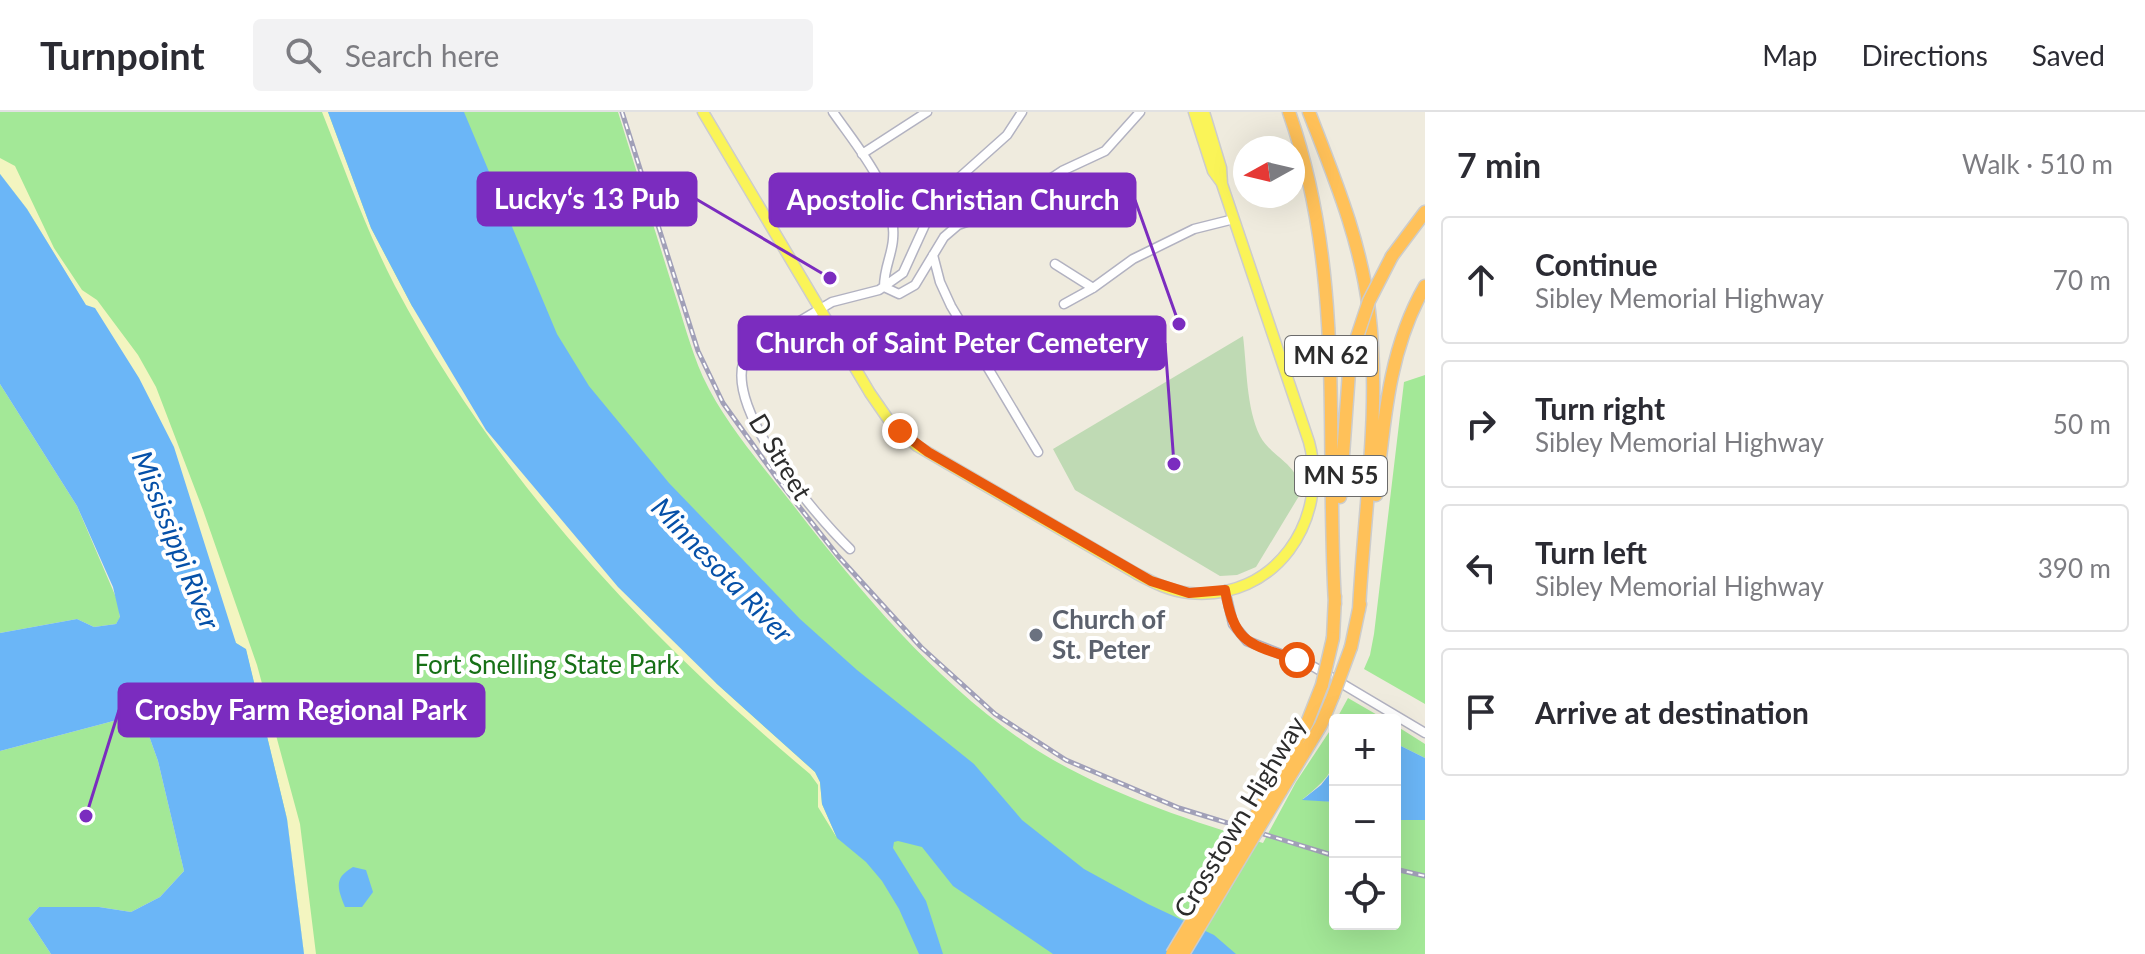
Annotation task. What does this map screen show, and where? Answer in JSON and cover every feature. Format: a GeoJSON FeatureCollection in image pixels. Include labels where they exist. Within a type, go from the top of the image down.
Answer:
{"type":"FeatureCollection","features":[{"type":"Feature","properties":{"kind":"highway","name":"MN 62"},"geometry":{"type":"LineString","coordinates":[[1289,112],[1311,190],[1328,291],[1335,604]]}},
{"type":"Feature","properties":{"kind":"highway","name":"MN 62"},"geometry":{"type":"LineString","coordinates":[[1309,112],[1353,233],[1371,326],[1373,403],[1359,610]]}},
{"type":"Feature","properties":{"kind":"highway","name":"MN 55"},"geometry":{"type":"LineString","coordinates":[[1335,604],[1344,423],[1353,349],[1369,301],[1392,256],[1425,212]]}},
{"type":"Feature","properties":{"kind":"highway","name":"MN 55"},"geometry":{"type":"LineString","coordinates":[[1359,610],[1391,377],[1403,334],[1425,286]]}},
{"type":"Feature","properties":{"kind":"highway","name":"Crosstown Highway"},"geometry":{"type":"LineString","coordinates":[[1183,954],[1277,788],[1302,734],[1322,685],[1333,638],[1335,604]]}},
{"type":"Feature","properties":{"kind":"highway","name":"Crosstown Highway"},"geometry":{"type":"LineString","coordinates":[[1277,788],[1321,725],[1351,647],[1359,610]]}},
{"type":"Feature","properties":{"kind":"highway","name":"MN 55"},"geometry":{"type":"LineString","coordinates":[[1172,954],[1277,788]]}},
{"type":"Feature","properties":{"kind":"main road"},"geometry":{"type":"LineString","coordinates":[[703,112],[879,407],[900,431],[917,446],[1151,581],[1189,593],[1225,590],[1258,577],[1286,555],[1306,522],[1315,481],[1309,442],[1222,184],[1221,168],[1204,112]]}},
{"type":"Feature","properties":{"kind":"main road"},"geometry":{"type":"LineString","coordinates":[[1194,112],[1213,171],[1222,184]]}},
{"type":"Feature","properties":{"kind":"street"},"geometry":{"type":"LineString","coordinates":[[833,112],[885,194],[893,218],[893,241],[886,262],[884,287]]}},
{"type":"Feature","properties":{"kind":"street"},"geometry":{"type":"LineString","coordinates":[[862,154],[927,112]]}},
{"type":"Feature","properties":{"kind":"street"},"geometry":{"type":"LineString","coordinates":[[884,287],[903,273],[929,216],[951,185],[1007,135],[1022,112]]}},
{"type":"Feature","properties":{"kind":"street","name":"D Street"},"geometry":{"type":"LineString","coordinates":[[850,549],[813,511],[764,440],[749,409],[740,371],[742,360],[749,351],[832,302],[873,293],[884,287],[890,292],[905,292],[915,285],[944,237],[958,225],[1006,208],[1062,171],[1105,151],[1140,112]]}},
{"type":"Feature","properties":{"kind":"street"},"geometry":{"type":"LineString","coordinates":[[1064,304],[1093,288],[1133,259],[1194,229],[1234,219]]}},
{"type":"Feature","properties":{"kind":"street"},"geometry":{"type":"LineString","coordinates":[[933,255],[951,306],[1038,452]]}},
{"type":"Feature","properties":{"kind":"street"},"geometry":{"type":"LineString","coordinates":[[1055,264],[1093,288]]}},
{"type":"Feature","properties":{"kind":"street"},"geometry":{"type":"LineString","coordinates":[[1225,590],[1233,624],[1247,641],[1314,667],[1425,733]]}},
{"type":"Feature","properties":{"kind":"green space","name":"Fort Snelling State Park"},"geometry":{"type":"Polygon","coordinates":[[[0,112],[618,112],[690,343],[712,395],[746,446],[822,542],[904,637],[964,695],[1055,761],[1142,802],[1263,843],[1296,782],[1329,732],[1329,774],[1303,799],[1329,801],[1329,930],[1401,930],[1401,820],[1425,820],[1425,954],[304,954],[287,819],[236,643],[86,306],[27,209],[0,174],[0,112]]]}},
{"type":"Feature","properties":{"kind":"green space"},"geometry":{"type":"Polygon","coordinates":[[[1425,375],[1425,704],[1364,669],[1374,634],[1404,382],[1425,375]]]}},
{"type":"Feature","properties":{"kind":"green space"},"geometry":{"type":"Polygon","coordinates":[[[0,384],[77,506],[118,602],[120,618],[116,624],[94,627],[77,619],[0,633],[0,384]]]}},
{"type":"Feature","properties":{"kind":"green space"},"geometry":{"type":"Polygon","coordinates":[[[1348,698],[1376,714],[1339,714],[1348,698]]]}},
{"type":"Feature","properties":{"kind":"green space"},"geometry":{"type":"Polygon","coordinates":[[[133,707],[139,708],[158,761],[184,871],[160,897],[131,912],[99,907],[39,907],[28,919],[51,954],[0,954],[0,751],[121,719],[133,707]]]}},
{"type":"Feature","properties":{"kind":"green space"},"geometry":{"type":"Polygon","coordinates":[[[1401,729],[1425,744],[1425,758],[1401,746],[1401,729]]]}},
{"type":"Feature","properties":{"kind":"sand"},"geometry":{"type":"Polygon","coordinates":[[[322,112],[328,112],[371,228],[412,306],[717,684],[815,772],[820,782],[822,804],[837,838],[818,807],[818,785],[810,774],[690,666],[633,609],[578,550],[479,423],[435,356],[384,265],[322,112]]]}},
{"type":"Feature","properties":{"kind":"sand"},"geometry":{"type":"Polygon","coordinates":[[[0,158],[15,166],[54,248],[82,290],[97,300],[138,355],[156,387],[257,665],[300,824],[316,954],[304,954],[287,819],[246,650],[236,643],[86,306],[27,209],[0,174],[0,158]]]}},
{"type":"Feature","properties":{"kind":"shaded area"},"geometry":{"type":"Polygon","coordinates":[[[1243,336],[1255,425],[1265,444],[1292,469],[1299,485],[1299,496],[1256,567],[1237,575],[1220,576],[1075,490],[1053,449],[1243,336]]]}},
{"type":"Feature","properties":{"kind":"water","name":"Minnesota River"},"geometry":{"type":"Polygon","coordinates":[[[328,112],[464,112],[557,334],[589,386],[669,483],[800,619],[857,670],[974,764],[1022,820],[1084,869],[1214,935],[1236,954],[1053,954],[953,886],[922,847],[898,841],[894,842],[893,848],[926,901],[943,954],[919,954],[899,909],[882,881],[866,862],[837,838],[822,804],[820,782],[815,772],[717,684],[618,587],[486,430],[412,306],[371,228],[328,112]]]}},
{"type":"Feature","properties":{"kind":"water","name":"Mississippi River"},"geometry":{"type":"Polygon","coordinates":[[[0,174],[27,209],[86,305],[95,308],[139,378],[174,447],[236,643],[246,649],[287,819],[304,954],[51,954],[28,919],[39,907],[99,907],[131,912],[160,897],[184,871],[158,761],[139,708],[133,707],[121,719],[0,751],[0,633],[77,619],[94,627],[116,624],[120,617],[113,587],[77,506],[0,384],[0,174]]]}},
{"type":"Feature","properties":{"kind":"water"},"geometry":{"type":"Polygon","coordinates":[[[1401,746],[1425,758],[1425,820],[1401,820],[1401,746]]]}},
{"type":"Feature","properties":{"kind":"water"},"geometry":{"type":"Polygon","coordinates":[[[1329,775],[1329,802],[1302,800],[1329,775]]]}},
{"type":"Feature","properties":{"kind":"water"},"geometry":{"type":"Polygon","coordinates":[[[353,867],[366,870],[373,892],[362,907],[345,907],[340,894],[340,879],[353,867]]]}},
{"type":"Feature","properties":{"kind":"railway"},"geometry":{"type":"LineString","coordinates":[[622,112],[698,351],[723,403],[838,556],[921,647],[995,714],[1066,760],[1179,808],[1329,854]]}},
{"type":"Feature","properties":{"kind":"railway"},"geometry":{"type":"LineString","coordinates":[[1401,870],[1425,876]]}},
{"type":"Feature","properties":{"kind":"place","name":"Lucky‘s 13 Pub"},"geometry":{"type":"Point","coordinates":[830,278]}},
{"type":"Feature","properties":{"kind":"place","name":"Apostolic Christian Church"},"geometry":{"type":"Point","coordinates":[1179,324]}},
{"type":"Feature","properties":{"kind":"place","name":"Church of Saint Peter Cemetery"},"geometry":{"type":"Point","coordinates":[1174,464]}},
{"type":"Feature","properties":{"kind":"place","name":"Church of St. Peter"},"geometry":{"type":"Point","coordinates":[1036,635]}},
{"type":"Feature","properties":{"kind":"place","name":"Crosby Farm Regional Park"},"geometry":{"type":"Point","coordinates":[86,816]}},
{"type":"Feature","properties":{"kind":"route"},"geometry":{"type":"LineString","coordinates":[[900,431],[917,446],[1151,581],[1189,593],[1225,590],[1230,615],[1241,636],[1269,651],[1297,660]]}}]}
